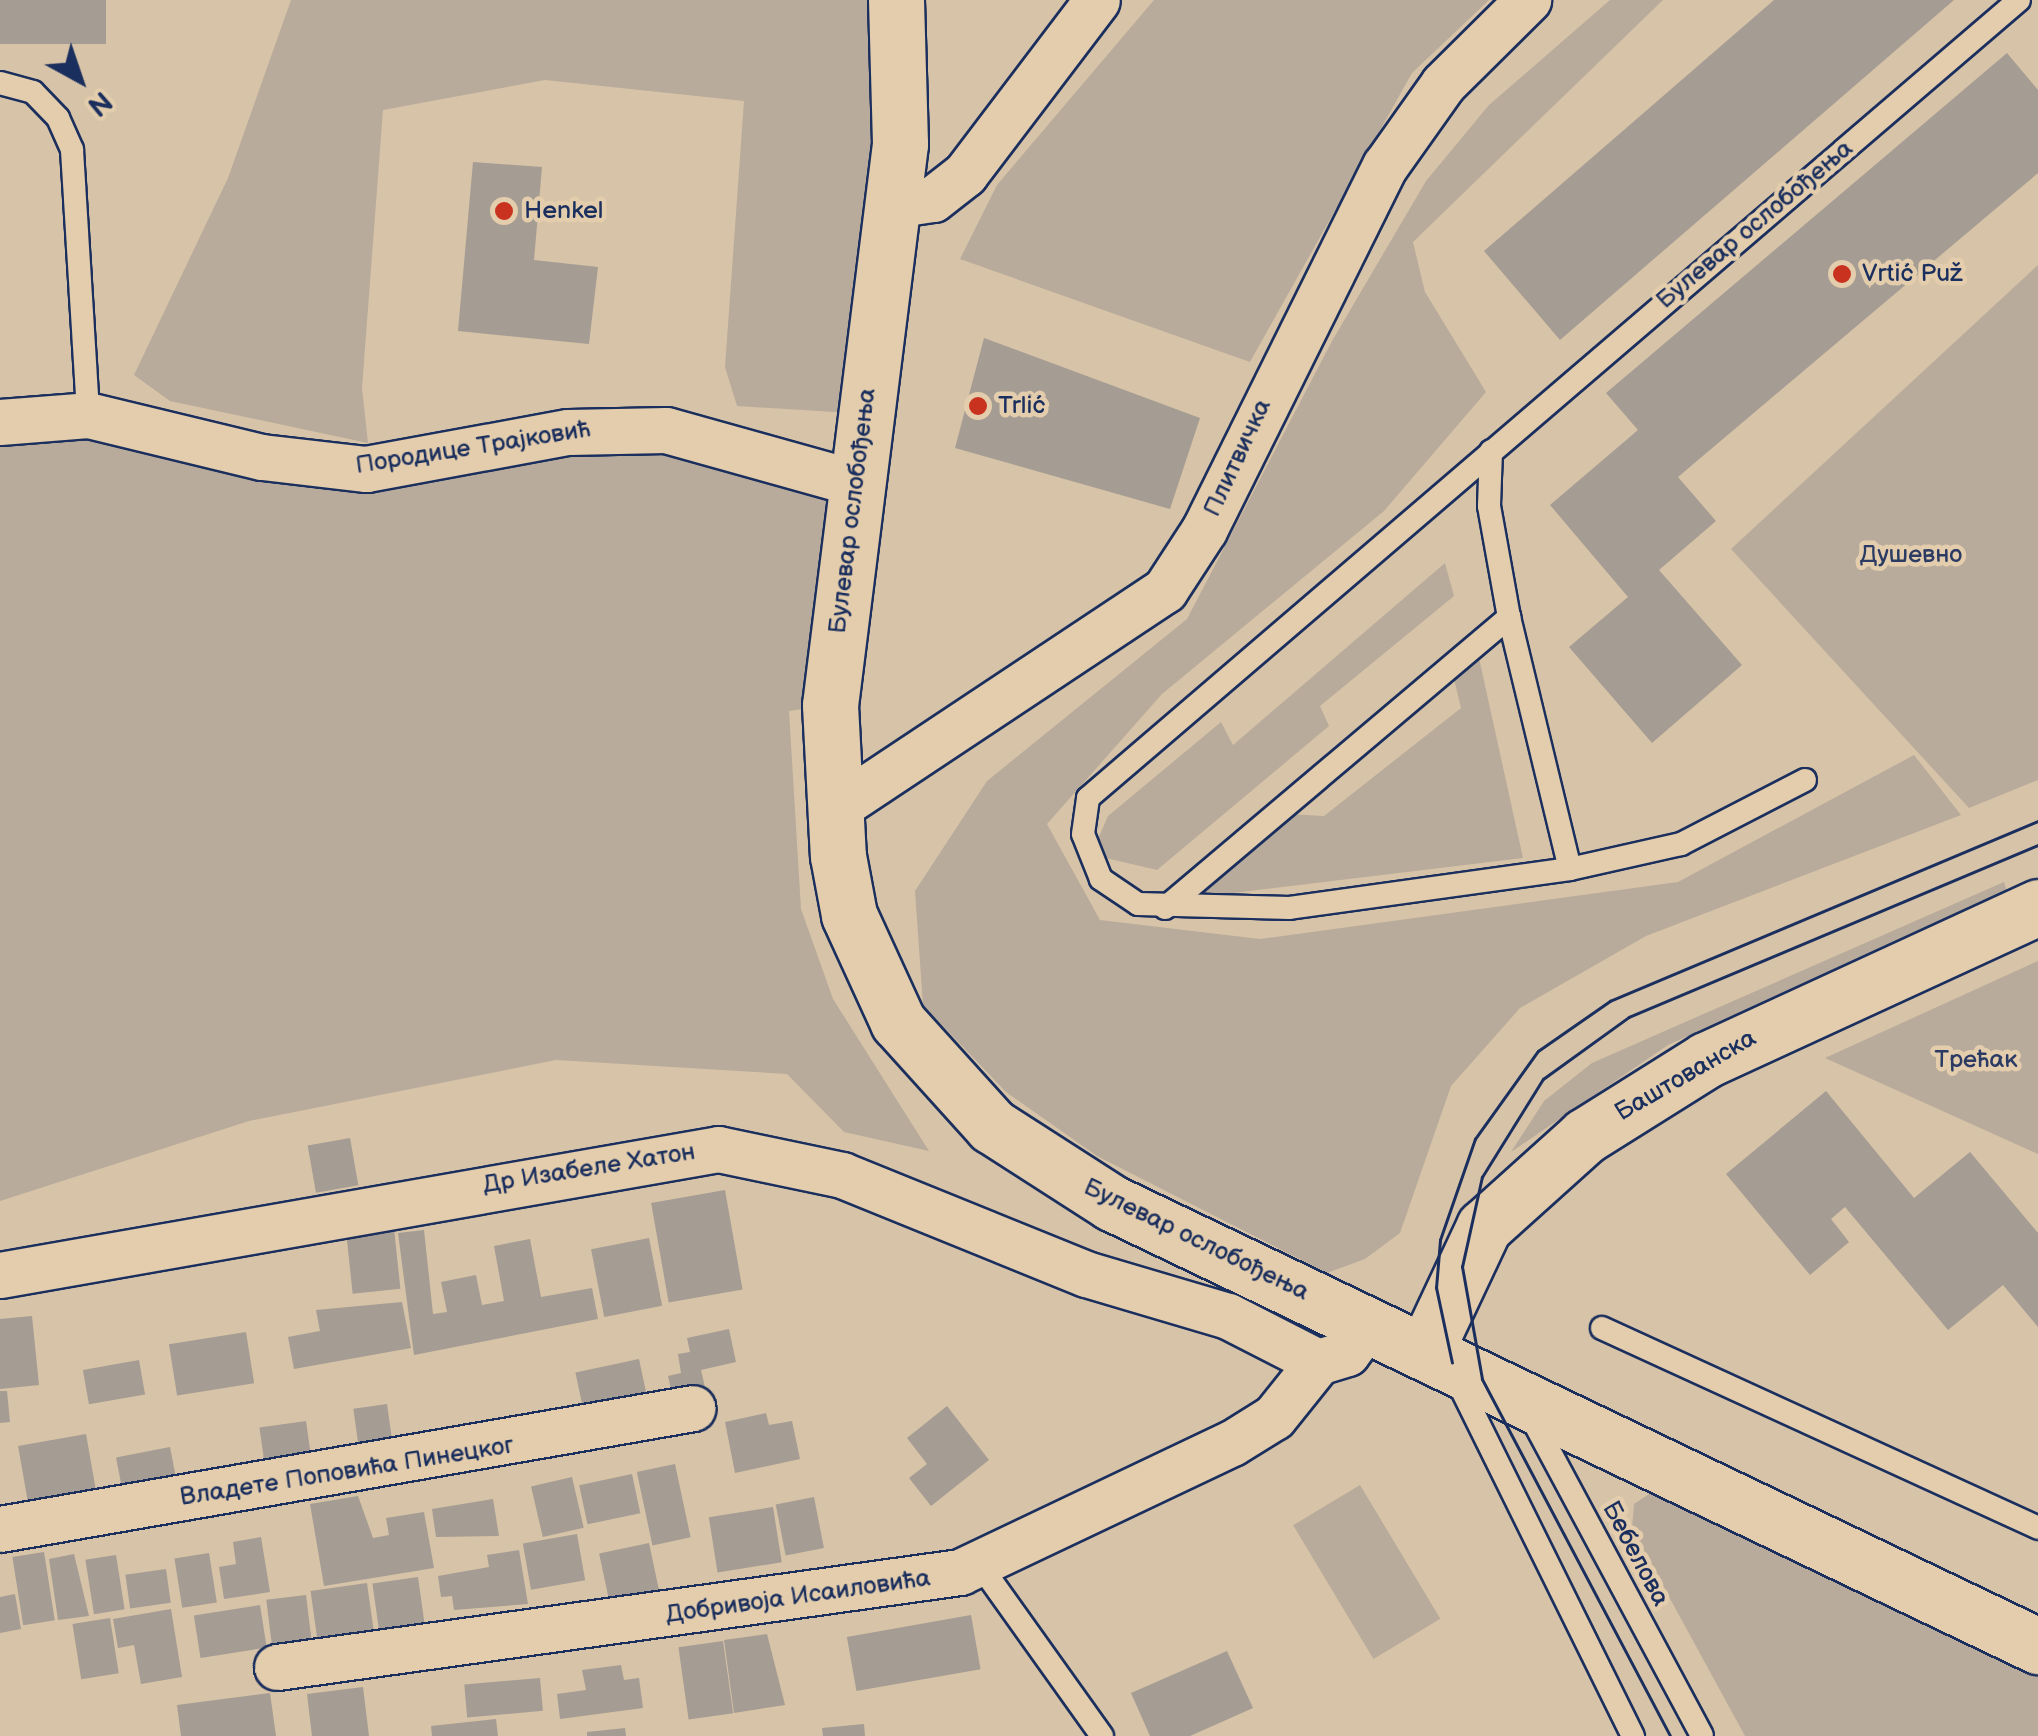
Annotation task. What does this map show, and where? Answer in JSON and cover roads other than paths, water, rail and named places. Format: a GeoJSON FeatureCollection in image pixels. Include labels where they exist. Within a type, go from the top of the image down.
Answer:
{"type":"FeatureCollection","features":[{"type":"Feature","properties":{"kind":"main road","name":"Булевар ослобођења"},"geometry":{"type":"LineString","coordinates":[[896,0],[900,144],[830,705],[834,808],[844,890],[863,958],[914,1044],[968,1103],[1112,1204],[1439,1356],[2038,1646]]}},
{"type":"Feature","properties":{"kind":"main road","name":"Баштованска"},"geometry":{"type":"LineString","coordinates":[[1439,1356],[1484,1227],[1586,1136],[1720,1053],[2038,907]]}},
{"type":"Feature","properties":{"kind":"street"},"geometry":{"type":"LineString","coordinates":[[892,205],[934,199],[965,174],[1097,0]]}},
{"type":"Feature","properties":{"kind":"street","name":"Плитвичка"},"geometry":{"type":"LineString","coordinates":[[834,808],[1165,590],[1204,530],[1386,166],[1443,84],[1528,0]]}},
{"type":"Feature","properties":{"kind":"street","name":"Породице Трајковић"},"geometry":{"type":"LineString","coordinates":[[0,422],[88,415],[262,458],[366,469],[568,432],[666,430],[856,482]]}},
{"type":"Feature","properties":{"kind":"street","name":"Др Изабеле Хатон"},"geometry":{"type":"LineString","coordinates":[[0,1275],[718,1150],[842,1174],[1086,1274],[1228,1316],[1318,1362]]}},
{"type":"Feature","properties":{"kind":"street"},"geometry":{"type":"LineString","coordinates":[[1318,1362],[1347,1353],[1368,1324]]}},
{"type":"Feature","properties":{"kind":"street","name":"Добривоја Исаиловића"},"geometry":{"type":"LineString","coordinates":[[277,1667],[926,1582],[980,1565],[1232,1444],[1274,1417],[1318,1362]]}},
{"type":"Feature","properties":{"kind":"street","name":"Владете Поповића Пинецког"},"geometry":{"type":"LineString","coordinates":[[0,1530],[693,1408]]}},
{"type":"Feature","properties":{"kind":"lane","name":"Булевар ослобођења"},"geometry":{"type":"LineString","coordinates":[[1805,780],[1681,844],[1570,870],[1290,908],[1165,908],[1138,904],[1102,878],[1084,834],[1088,798],[2019,0]]}},
{"type":"Feature","properties":{"kind":"lane"},"geometry":{"type":"LineString","coordinates":[[0,83],[33,92],[58,118],[72,150],[88,415]]}},
{"type":"Feature","properties":{"kind":"lane"},"geometry":{"type":"LineString","coordinates":[[1491,450],[1490,506],[1509,616],[1570,870]]}},
{"type":"Feature","properties":{"kind":"lane"},"geometry":{"type":"LineString","coordinates":[[1165,908],[1509,616]]}},
{"type":"Feature","properties":{"kind":"lane"},"geometry":{"type":"LineString","coordinates":[[1602,1328],[2038,1528]]}},
{"type":"Feature","properties":{"kind":"lane"},"geometry":{"type":"LineString","coordinates":[[1439,1356],[1633,1736]]}},
{"type":"Feature","properties":{"kind":"lane","name":"Бебелова"},"geometry":{"type":"LineString","coordinates":[[1520,1397],[1702,1736]]}},
{"type":"Feature","properties":{"kind":"lane"},"geometry":{"type":"LineString","coordinates":[[980,1565],[1102,1736]]}},
{"type":"Feature","properties":{"kind":"tram line"},"geometry":{"type":"LineString","coordinates":[[1452,1363],[1436,1288],[1440,1240],[1475,1139],[1538,1051],[1610,1001],[2038,821]]}},
{"type":"Feature","properties":{"kind":"tram line"},"geometry":{"type":"LineString","coordinates":[[1670,1736],[1482,1379],[1462,1267],[1482,1177],[1543,1079],[1629,1017],[2038,845]]}},
{"type":"Feature","properties":{"kind":"place","name":"Henkel"},"geometry":{"type":"Point","coordinates":[504,211]}},
{"type":"Feature","properties":{"kind":"place","name":"Vrtić Puž"},"geometry":{"type":"Point","coordinates":[1842,274]}},
{"type":"Feature","properties":{"kind":"place","name":"Trlić"},"geometry":{"type":"Point","coordinates":[978,406]}},
{"type":"Feature","properties":{"kind":"park label","name":"Душевно"},"geometry":{"type":"Point","coordinates":[1911,555]}},
{"type":"Feature","properties":{"kind":"park label","name":"Трећак"},"geometry":{"type":"Point","coordinates":[1976,1060]}}]}
